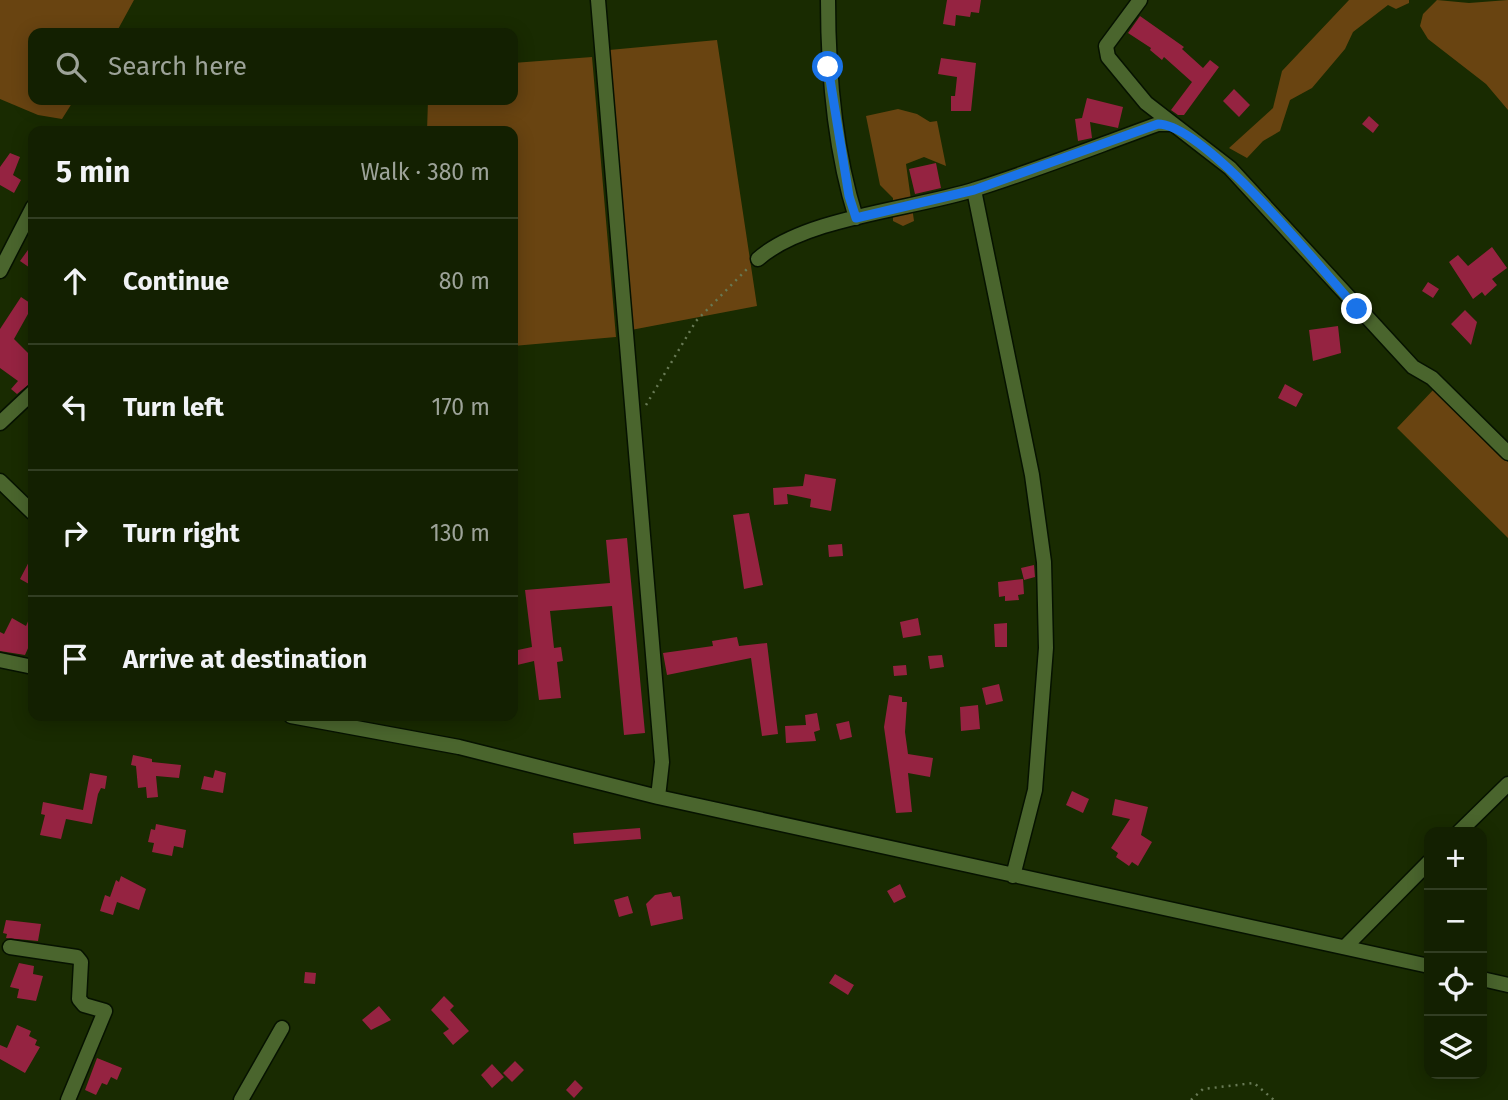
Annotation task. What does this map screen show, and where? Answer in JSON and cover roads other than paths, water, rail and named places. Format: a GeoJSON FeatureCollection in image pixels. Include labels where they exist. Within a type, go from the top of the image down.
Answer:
{"type":"FeatureCollection","features":[{"type":"Feature","properties":{"kind":"street"},"geometry":{"type":"LineString","coordinates":[[598,0],[662,762],[658,797]]}},
{"type":"Feature","properties":{"kind":"street"},"geometry":{"type":"LineString","coordinates":[[828,0],[828,67],[849,196],[856,218]]}},
{"type":"Feature","properties":{"kind":"street"},"geometry":{"type":"LineString","coordinates":[[1140,0],[1107,46],[1108,57],[1146,103],[1230,168],[1406,360],[1432,378],[1508,453]]}},
{"type":"Feature","properties":{"kind":"street"},"geometry":{"type":"LineString","coordinates":[[758,259],[770,247],[856,218],[974,190],[1158,124],[1170,124]]}},
{"type":"Feature","properties":{"kind":"street"},"geometry":{"type":"LineString","coordinates":[[974,190],[1032,475],[1044,562],[1046,648],[1035,790],[1013,876]]}},
{"type":"Feature","properties":{"kind":"street"},"geometry":{"type":"LineString","coordinates":[[0,271],[28,217]]}},
{"type":"Feature","properties":{"kind":"street"},"geometry":{"type":"LineString","coordinates":[[0,423],[28,397]]}},
{"type":"Feature","properties":{"kind":"street"},"geometry":{"type":"LineString","coordinates":[[0,481],[28,508]]}},
{"type":"Feature","properties":{"kind":"street"},"geometry":{"type":"LineString","coordinates":[[0,660],[28,666]]}},
{"type":"Feature","properties":{"kind":"street"},"geometry":{"type":"LineString","coordinates":[[318,721],[458,747],[658,797],[1424,965]]}},
{"type":"Feature","properties":{"kind":"street"},"geometry":{"type":"LineString","coordinates":[[1464,827],[1508,784]]}},
{"type":"Feature","properties":{"kind":"street"},"geometry":{"type":"LineString","coordinates":[[1345,947],[1424,867]]}},
{"type":"Feature","properties":{"kind":"street"},"geometry":{"type":"LineString","coordinates":[[10,947],[77,957],[81,962],[79,999],[84,1004],[105,1011],[68,1100]]}},
{"type":"Feature","properties":{"kind":"street"},"geometry":{"type":"LineString","coordinates":[[1487,980],[1508,985]]}},
{"type":"Feature","properties":{"kind":"street"},"geometry":{"type":"LineString","coordinates":[[241,1100],[282,1028]]}}]}
